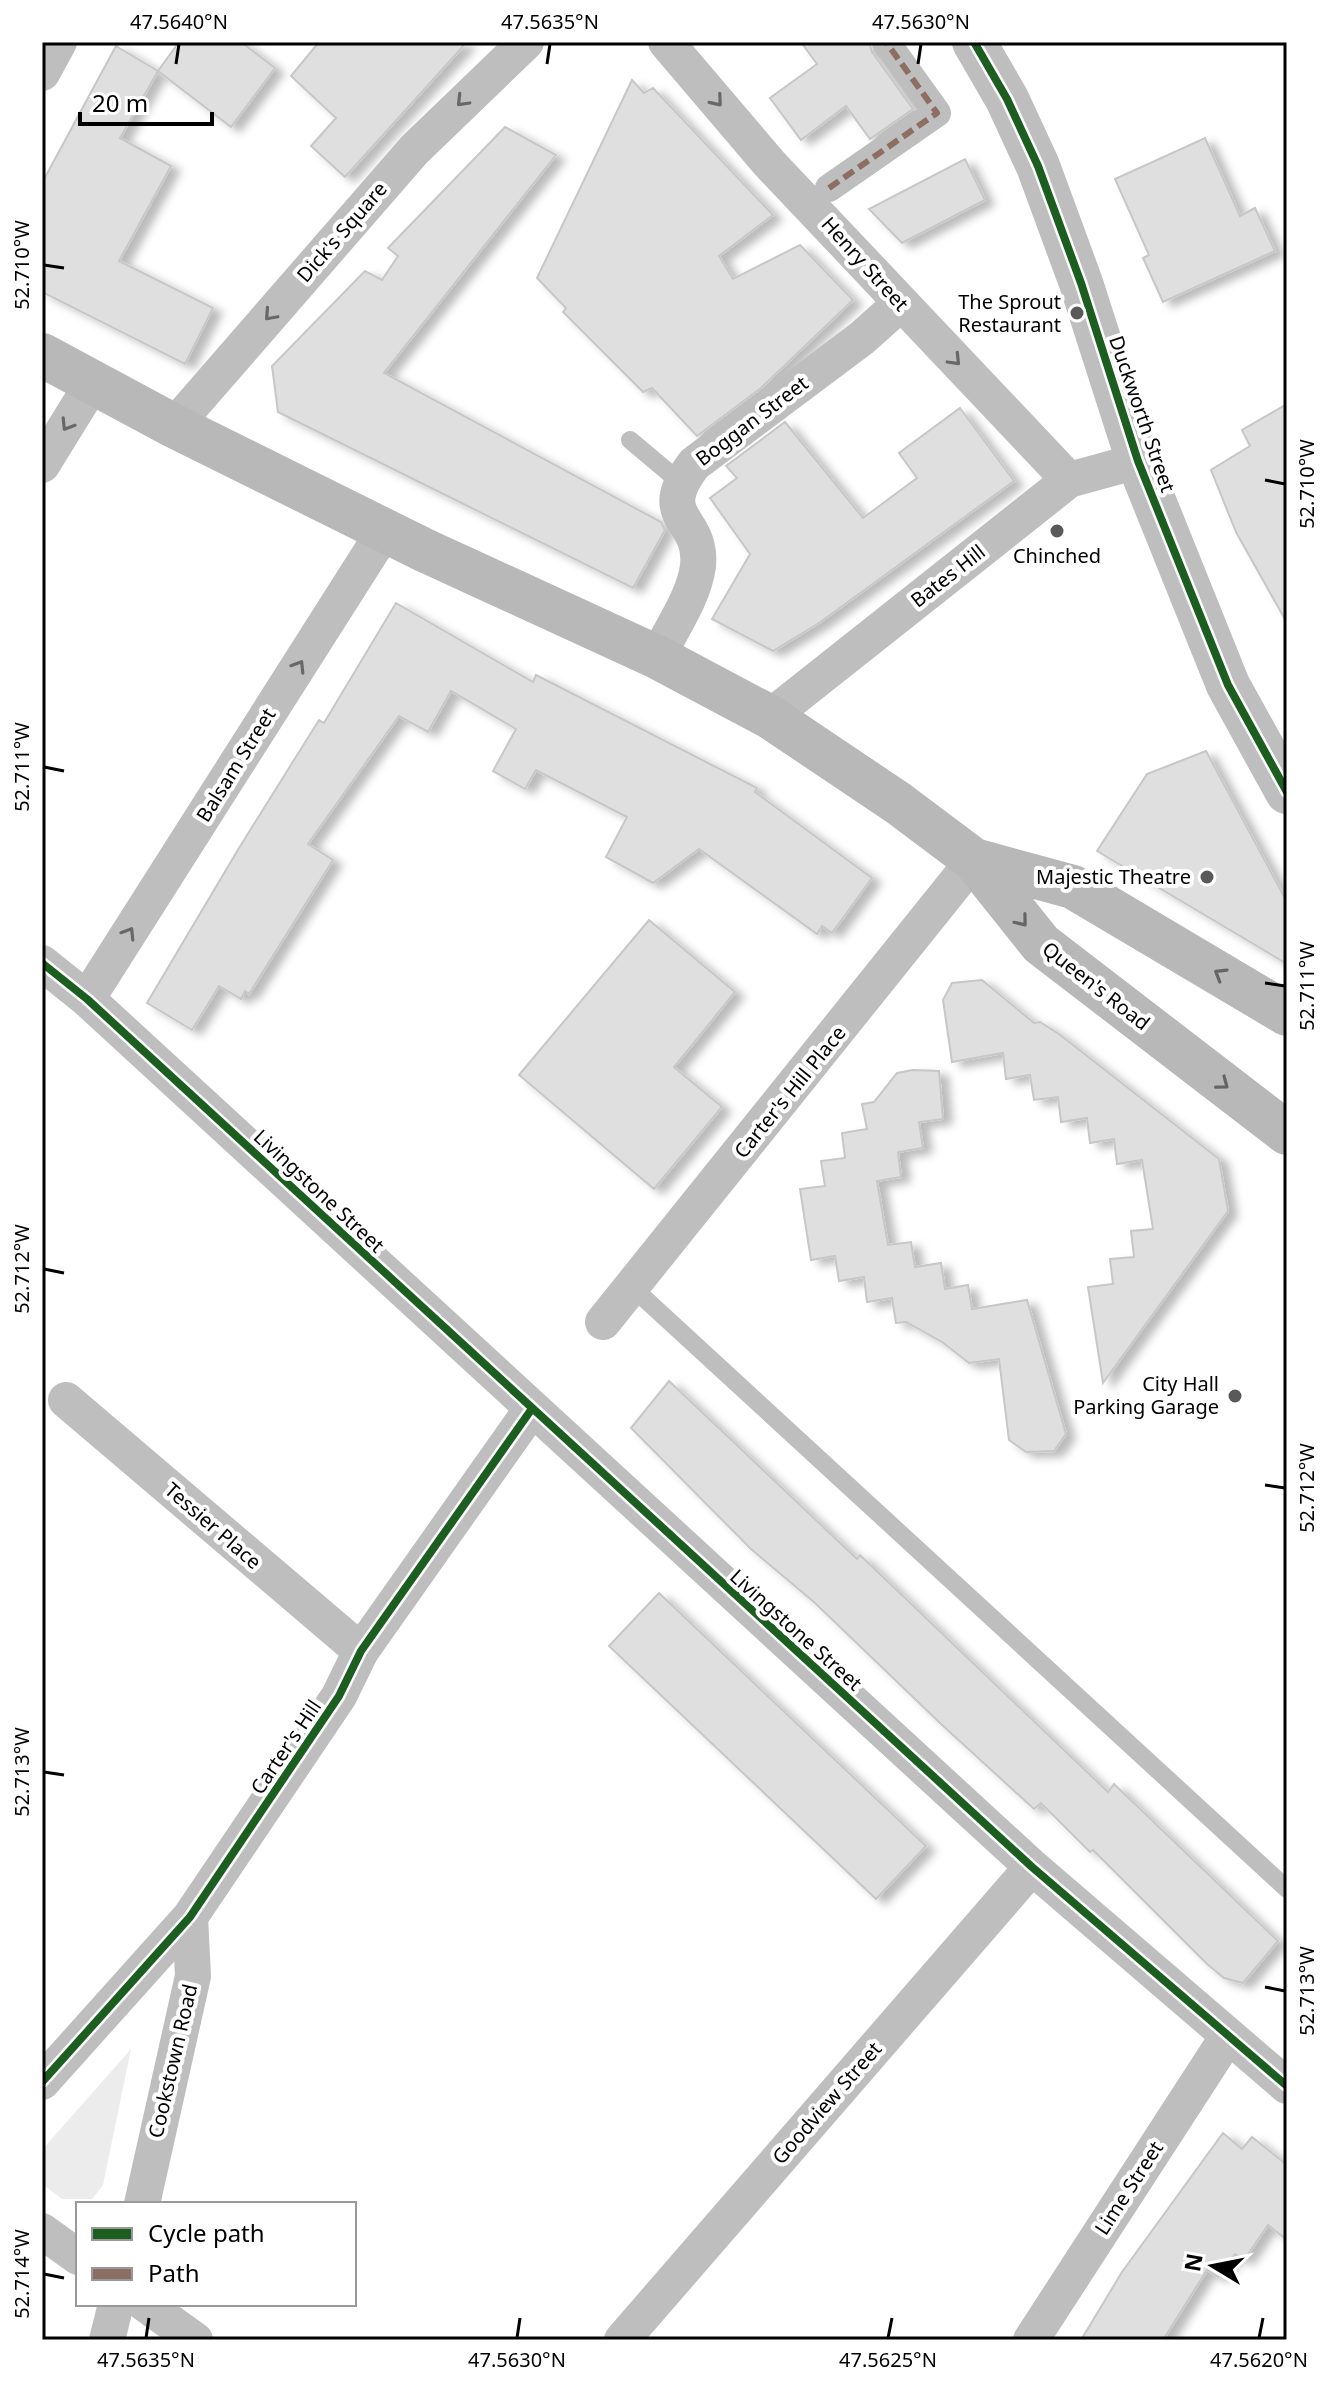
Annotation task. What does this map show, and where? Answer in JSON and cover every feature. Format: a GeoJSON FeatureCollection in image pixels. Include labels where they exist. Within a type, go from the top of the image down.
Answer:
{"type":"FeatureCollection","features":[{"type":"Feature","properties":{"kind":"main road"},"geometry":{"type":"LineString","coordinates":[[42,355],[174,426],[385,530],[657,657],[770,717],[898,803],[974,860],[1073,887],[1287,1014]]}},
{"type":"Feature","properties":{"kind":"main road","name":"Queen's Road"},"geometry":{"type":"LineString","coordinates":[[974,860],[1041,944],[1287,1133]]}},
{"type":"Feature","properties":{"kind":"street"},"geometry":{"type":"LineString","coordinates":[[42,73],[59,42]]}},
{"type":"Feature","properties":{"kind":"street","name":"Henry Street"},"geometry":{"type":"LineString","coordinates":[[666,42],[769,163],[822,215],[900,304],[1069,480]]}},
{"type":"Feature","properties":{"kind":"street"},"geometry":{"type":"LineString","coordinates":[[829,188],[937,113],[886,42]]}},
{"type":"Feature","properties":{"kind":"street","name":"Duckworth Street"},"geometry":{"type":"LineString","coordinates":[[974,42],[1007,99],[1038,166],[1081,283],[1138,461],[1228,685],[1287,792]]}},
{"type":"Feature","properties":{"kind":"street","name":"Dick's Square"},"geometry":{"type":"LineString","coordinates":[[174,426],[414,150],[519,44]]}},
{"type":"Feature","properties":{"kind":"street","name":"Boggan Street"},"geometry":{"type":"LineString","coordinates":[[657,657],[698,567],[697,543],[679,517],[676,499],[680,482],[694,464],[862,338],[900,304]]}},
{"type":"Feature","properties":{"kind":"street"},"geometry":{"type":"LineString","coordinates":[[42,465],[92,384]]}},
{"type":"Feature","properties":{"kind":"street","name":"Bates Hill"},"geometry":{"type":"LineString","coordinates":[[770,717],[1069,480],[1138,461]]}},
{"type":"Feature","properties":{"kind":"street","name":"Balsam Street"},"geometry":{"type":"LineString","coordinates":[[87,999],[385,530]]}},
{"type":"Feature","properties":{"kind":"street","name":"Carter's Hill Place"},"geometry":{"type":"LineString","coordinates":[[603,1322],[974,860]]}},
{"type":"Feature","properties":{"kind":"street","name":"Livingstone Street"},"geometry":{"type":"LineString","coordinates":[[42,963],[87,999],[1032,1867],[1287,2086]]}},
{"type":"Feature","properties":{"kind":"street","name":"Tessier Place"},"geometry":{"type":"LineString","coordinates":[[66,1400],[361,1651]]}},
{"type":"Feature","properties":{"kind":"street","name":"Carter's Hill"},"geometry":{"type":"LineString","coordinates":[[42,2082],[190,1917],[339,1696],[361,1651],[531,1410]]}},
{"type":"Feature","properties":{"kind":"street","name":"Goodview Street"},"geometry":{"type":"LineString","coordinates":[[622,2340],[1032,1867]]}},
{"type":"Feature","properties":{"kind":"street","name":"Cookstown Road"},"geometry":{"type":"LineString","coordinates":[[142,2202],[193,1976],[190,1917]]}},
{"type":"Feature","properties":{"kind":"street","name":"Lime Street"},"geometry":{"type":"LineString","coordinates":[[1031,2340],[1228,2036]]}},
{"type":"Feature","properties":{"kind":"street"},"geometry":{"type":"LineString","coordinates":[[42,2231],[76,2256]]}},
{"type":"Feature","properties":{"kind":"street"},"geometry":{"type":"LineString","coordinates":[[107,2340],[116,2306]]}},
{"type":"Feature","properties":{"kind":"street"},"geometry":{"type":"LineString","coordinates":[[148,2306],[195,2340]]}},
{"type":"Feature","properties":{"kind":"lane"},"geometry":{"type":"LineString","coordinates":[[630,440],[680,482]]}},
{"type":"Feature","properties":{"kind":"lane"},"geometry":{"type":"LineString","coordinates":[[632,1287],[1287,1889]]}},
{"type":"Feature","properties":{"kind":"shaded area"},"geometry":{"type":"Polygon","coordinates":[[[131,2049],[103,2185],[92,2199],[62,2199],[42,2184],[42,2150],[131,2049]]]}},
{"type":"Feature","properties":{"kind":"building"},"geometry":{"type":"Polygon","coordinates":[[[179,42],[241,42],[275,68],[231,127],[158,71],[179,42]]]}},
{"type":"Feature","properties":{"kind":"building"},"geometry":{"type":"Polygon","coordinates":[[[319,42],[467,42],[345,177],[311,146],[336,118],[291,76],[319,42]]]}},
{"type":"Feature","properties":{"kind":"building"},"geometry":{"type":"Polygon","coordinates":[[[801,42],[869,42],[872,52],[913,109],[870,139],[846,106],[801,140],[770,98],[817,64],[801,42]]]}},
{"type":"Feature","properties":{"kind":"building"},"geometry":{"type":"Polygon","coordinates":[[[116,46],[158,71],[120,138],[171,166],[119,261],[213,308],[185,364],[42,292],[42,183],[116,46]]]}},
{"type":"Feature","properties":{"kind":"building"},"geometry":{"type":"Polygon","coordinates":[[[632,80],[644,93],[653,88],[773,215],[719,256],[733,279],[800,245],[853,300],[761,388],[697,436],[652,388],[643,392],[563,312],[566,308],[537,278],[632,80]]]}},
{"type":"Feature","properties":{"kind":"building"},"geometry":{"type":"Polygon","coordinates":[[[505,127],[556,155],[384,373],[661,522],[665,530],[633,588],[278,412],[272,366],[365,271],[382,280],[398,256],[388,248],[505,127]]]}},
{"type":"Feature","properties":{"kind":"building"},"geometry":{"type":"Polygon","coordinates":[[[1205,138],[1240,216],[1255,208],[1275,251],[1163,302],[1143,258],[1149,255],[1115,179],[1205,138]]]}},
{"type":"Feature","properties":{"kind":"building"},"geometry":{"type":"Polygon","coordinates":[[[965,159],[985,200],[902,243],[869,209],[965,159]]]}},
{"type":"Feature","properties":{"kind":"building"},"geometry":{"type":"Polygon","coordinates":[[[1287,404],[1287,623],[1236,532],[1211,470],[1250,446],[1242,430],[1287,404]]]}},
{"type":"Feature","properties":{"kind":"building"},"geometry":{"type":"Polygon","coordinates":[[[960,408],[1014,481],[819,623],[773,651],[712,619],[750,554],[710,498],[737,478],[726,466],[785,422],[863,518],[917,478],[899,453],[960,408]]]}},
{"type":"Feature","properties":{"kind":"building"},"geometry":{"type":"Polygon","coordinates":[[[396,603],[533,682],[536,675],[757,788],[755,792],[872,878],[832,933],[822,926],[817,934],[699,849],[653,883],[606,857],[627,817],[536,770],[525,789],[493,771],[516,729],[451,691],[428,732],[399,716],[308,844],[333,860],[249,994],[245,991],[241,999],[219,986],[192,1030],[147,1003],[239,848],[319,720],[324,723],[396,603]]]}},
{"type":"Feature","properties":{"kind":"building","name":"Majestic Theatre"},"geometry":{"type":"Polygon","coordinates":[[[1206,751],[1287,902],[1287,964],[1097,851],[1147,774],[1206,751]]]}},
{"type":"Feature","properties":{"kind":"building"},"geometry":{"type":"Polygon","coordinates":[[[649,920],[735,992],[674,1067],[722,1107],[654,1189],[519,1075],[649,920]]]}},
{"type":"Feature","properties":{"kind":"building"},"geometry":{"type":"Polygon","coordinates":[[[982,980],[1034,1023],[1040,1022],[1059,1034],[1219,1159],[1228,1211],[1103,1383],[1088,1287],[1113,1284],[1110,1259],[1134,1257],[1131,1231],[1153,1229],[1142,1160],[1117,1164],[1114,1139],[1090,1143],[1087,1118],[1061,1122],[1058,1097],[1034,1100],[1030,1075],[1006,1079],[1003,1053],[952,1062],[943,1000],[952,983],[982,980]]]}},
{"type":"Feature","properties":{"kind":"building"},"geometry":{"type":"Polygon","coordinates":[[[939,1071],[943,1119],[919,1122],[923,1148],[898,1152],[901,1177],[877,1181],[888,1245],[911,1242],[915,1267],[941,1263],[945,1289],[968,1285],[972,1309],[1027,1300],[1066,1434],[1054,1451],[1026,1452],[1009,1440],[999,1359],[969,1363],[942,1342],[906,1322],[896,1323],[892,1298],[867,1302],[864,1277],[839,1281],[835,1256],[811,1260],[800,1189],[825,1186],[821,1161],[845,1158],[842,1133],[867,1129],[862,1104],[874,1102],[897,1073],[939,1071]]]}},
{"type":"Feature","properties":{"kind":"building"},"geometry":{"type":"Polygon","coordinates":[[[669,1381],[857,1559],[860,1555],[1108,1792],[1114,1784],[1278,1941],[1243,1983],[1224,1978],[1207,1964],[1093,1850],[1090,1852],[1041,1803],[1034,1809],[815,1603],[751,1549],[631,1428],[669,1381]]]}},
{"type":"Feature","properties":{"kind":"building"},"geometry":{"type":"Polygon","coordinates":[[[659,1593],[926,1846],[876,1899],[609,1646],[659,1593]]]}},
{"type":"Feature","properties":{"kind":"building"},"geometry":{"type":"Polygon","coordinates":[[[1223,2133],[1242,2149],[1252,2137],[1287,2165],[1287,2240],[1268,2225],[1244,2260],[1235,2254],[1218,2277],[1207,2270],[1163,2340],[1081,2340],[1122,2272],[1223,2133]]]}},
{"type":"Feature","properties":{"kind":"marked path"},"geometry":{"type":"LineString","coordinates":[[829,188],[937,113],[886,42]]}},
{"type":"Feature","properties":{"kind":"cycle path"},"geometry":{"type":"LineString","coordinates":[[974,42],[1007,99],[1038,166],[1081,283],[1138,461],[1228,685],[1287,792]]}},
{"type":"Feature","properties":{"kind":"cycle path"},"geometry":{"type":"LineString","coordinates":[[42,963],[87,999],[1032,1867],[1287,2086]]}},
{"type":"Feature","properties":{"kind":"cycle path"},"geometry":{"type":"LineString","coordinates":[[42,2082],[190,1917],[339,1696],[361,1651],[531,1410]]}},
{"type":"Feature","properties":{"kind":"place","name":"The Sprout Restaurant"},"geometry":{"type":"Point","coordinates":[1077,313]}},
{"type":"Feature","properties":{"kind":"place","name":"Chinched"},"geometry":{"type":"Point","coordinates":[1057,531]}},
{"type":"Feature","properties":{"kind":"place","name":"Majestic Theatre"},"geometry":{"type":"Point","coordinates":[1207,877]}},
{"type":"Feature","properties":{"kind":"place","name":"City Hall Parking Garage"},"geometry":{"type":"Point","coordinates":[1235,1396]}}]}
